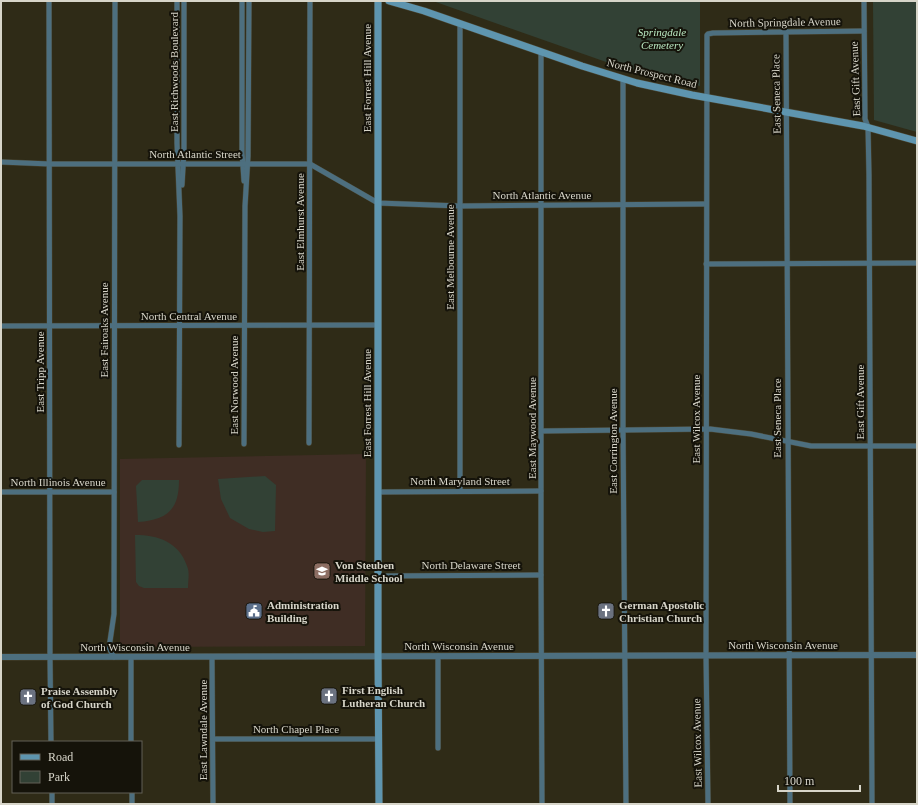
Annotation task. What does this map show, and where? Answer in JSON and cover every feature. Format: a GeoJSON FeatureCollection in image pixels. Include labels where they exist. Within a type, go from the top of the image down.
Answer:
{"type":"FeatureCollection","features":[{"type":"Feature","properties":{"kind":"main road","name":"East Forrest Hill Avenue"},"geometry":{"type":"LineString","coordinates":[[378,1],[379,804]]}},
{"type":"Feature","properties":{"kind":"main road","name":"North Prospect Road"},"geometry":{"type":"LineString","coordinates":[[389,1],[418,9],[623,79],[706,98],[868,127],[917,141]]}},
{"type":"Feature","properties":{"kind":"street","name":"East Tripp Avenue"},"geometry":{"type":"LineString","coordinates":[[49,1],[51,741]]}},
{"type":"Feature","properties":{"kind":"street","name":"East Fairoaks Avenue"},"geometry":{"type":"LineString","coordinates":[[114,657],[109,648],[114,614],[115,1]]}},
{"type":"Feature","properties":{"kind":"street","name":"East Richwoods Boulevard"},"geometry":{"type":"LineString","coordinates":[[177,1],[181,165]]}},
{"type":"Feature","properties":{"kind":"street","name":"East Richwoods Boulevard"},"geometry":{"type":"LineString","coordinates":[[179,445],[180,216],[184,1]]}},
{"type":"Feature","properties":{"kind":"street","name":"East Norwood Avenue"},"geometry":{"type":"LineString","coordinates":[[242,1],[245,164],[244,444]]}},
{"type":"Feature","properties":{"kind":"street","name":"East Norwood Avenue"},"geometry":{"type":"LineString","coordinates":[[245,164],[249,1]]}},
{"type":"Feature","properties":{"kind":"street","name":"East Elmhurst Avenue"},"geometry":{"type":"LineString","coordinates":[[309,443],[310,1]]}},
{"type":"Feature","properties":{"kind":"street","name":"East Gift Avenue"},"geometry":{"type":"LineString","coordinates":[[864,1],[865,119],[868,127],[870,263],[872,804]]}},
{"type":"Feature","properties":{"kind":"street","name":"East Melbourne Avenue"},"geometry":{"type":"LineString","coordinates":[[460,23],[460,491]]}},
{"type":"Feature","properties":{"kind":"street","name":"North Springdale Avenue"},"geometry":{"type":"LineString","coordinates":[[708,34],[786,31],[864,31]]}},
{"type":"Feature","properties":{"kind":"street","name":"East Seneca Place"},"geometry":{"type":"LineString","coordinates":[[786,31],[790,804]]}},
{"type":"Feature","properties":{"kind":"street","name":"East Wilcox Avenue"},"geometry":{"type":"LineString","coordinates":[[708,34],[706,38],[706,655],[708,804]]}},
{"type":"Feature","properties":{"kind":"street","name":"East Maywood Avenue"},"geometry":{"type":"LineString","coordinates":[[542,52],[542,804]]}},
{"type":"Feature","properties":{"kind":"street","name":"East Corrington Avenue"},"geometry":{"type":"LineString","coordinates":[[623,79],[623,430],[626,804]]}},
{"type":"Feature","properties":{"kind":"street","name":"North Atlantic Street"},"geometry":{"type":"LineString","coordinates":[[1,162],[181,165],[310,164],[378,203]]}},
{"type":"Feature","properties":{"kind":"street","name":"North Atlantic Avenue"},"geometry":{"type":"LineString","coordinates":[[378,203],[460,206],[706,204]]}},
{"type":"Feature","properties":{"kind":"street"},"geometry":{"type":"LineString","coordinates":[[706,264],[917,263]]}},
{"type":"Feature","properties":{"kind":"street","name":"North Central Avenue"},"geometry":{"type":"LineString","coordinates":[[1,326],[378,325]]}},
{"type":"Feature","properties":{"kind":"street"},"geometry":{"type":"LineString","coordinates":[[542,431],[706,429],[746,433],[803,445],[917,446]]}},
{"type":"Feature","properties":{"kind":"street","name":"North Maryland Street"},"geometry":{"type":"LineString","coordinates":[[378,492],[541,491]]}},
{"type":"Feature","properties":{"kind":"street","name":"North Illinois Avenue"},"geometry":{"type":"LineString","coordinates":[[1,492],[114,492]]}},
{"type":"Feature","properties":{"kind":"street","name":"North Delaware Street"},"geometry":{"type":"LineString","coordinates":[[378,576],[541,575]]}},
{"type":"Feature","properties":{"kind":"street","name":"North Wisconsin Avenue"},"geometry":{"type":"LineString","coordinates":[[1,657],[917,655]]}},
{"type":"Feature","properties":{"kind":"street"},"geometry":{"type":"LineString","coordinates":[[438,656],[438,748]]}},
{"type":"Feature","properties":{"kind":"street"},"geometry":{"type":"LineString","coordinates":[[131,657],[131,741]]}},
{"type":"Feature","properties":{"kind":"street","name":"East Lawndale Avenue"},"geometry":{"type":"LineString","coordinates":[[212,657],[213,804]]}},
{"type":"Feature","properties":{"kind":"street","name":"North Chapel Place"},"geometry":{"type":"LineString","coordinates":[[213,739],[378,739]]}},
{"type":"Feature","properties":{"kind":"street"},"geometry":{"type":"LineString","coordinates":[[52,793],[52,804]]}},
{"type":"Feature","properties":{"kind":"street"},"geometry":{"type":"LineString","coordinates":[[132,793],[132,804]]}},
{"type":"Feature","properties":{"kind":"shaded area"},"geometry":{"type":"Polygon","coordinates":[[[366,454],[365,646],[120,647],[120,459],[366,454]]]}},
{"type":"Feature","properties":{"kind":"green space","name":"Springdale Cemetery"},"geometry":{"type":"Polygon","coordinates":[[[433,1],[700,1],[700,86],[609,63],[433,1]]]}},
{"type":"Feature","properties":{"kind":"green space"},"geometry":{"type":"Polygon","coordinates":[[[873,1],[917,1],[917,132],[874,120],[873,1]]]}},
{"type":"Feature","properties":{"kind":"green space"},"geometry":{"type":"Polygon","coordinates":[[[265,476],[276,485],[275,531],[263,532],[249,529],[230,518],[221,499],[218,479],[265,476]]]}},
{"type":"Feature","properties":{"kind":"green space"},"geometry":{"type":"Polygon","coordinates":[[[142,480],[179,480],[177,499],[170,511],[157,519],[138,522],[136,486],[142,480]]]}},
{"type":"Feature","properties":{"kind":"green space"},"geometry":{"type":"Polygon","coordinates":[[[135,535],[159,538],[179,551],[188,568],[188,588],[144,588],[139,586],[136,582],[135,535]]]}},
{"type":"Feature","properties":{"kind":"place","name":"Von Steuben Middle School"},"geometry":{"type":"Point","coordinates":[322,571]}},
{"type":"Feature","properties":{"kind":"place","name":"Administration Building"},"geometry":{"type":"Point","coordinates":[254,611]}},
{"type":"Feature","properties":{"kind":"place","name":"German Apostolic Christian Church"},"geometry":{"type":"Point","coordinates":[606,611]}},
{"type":"Feature","properties":{"kind":"place","name":"First English Lutheran Church"},"geometry":{"type":"Point","coordinates":[329,696]}},
{"type":"Feature","properties":{"kind":"place","name":"Praise Assembly of God Church"},"geometry":{"type":"Point","coordinates":[28,697]}}]}
